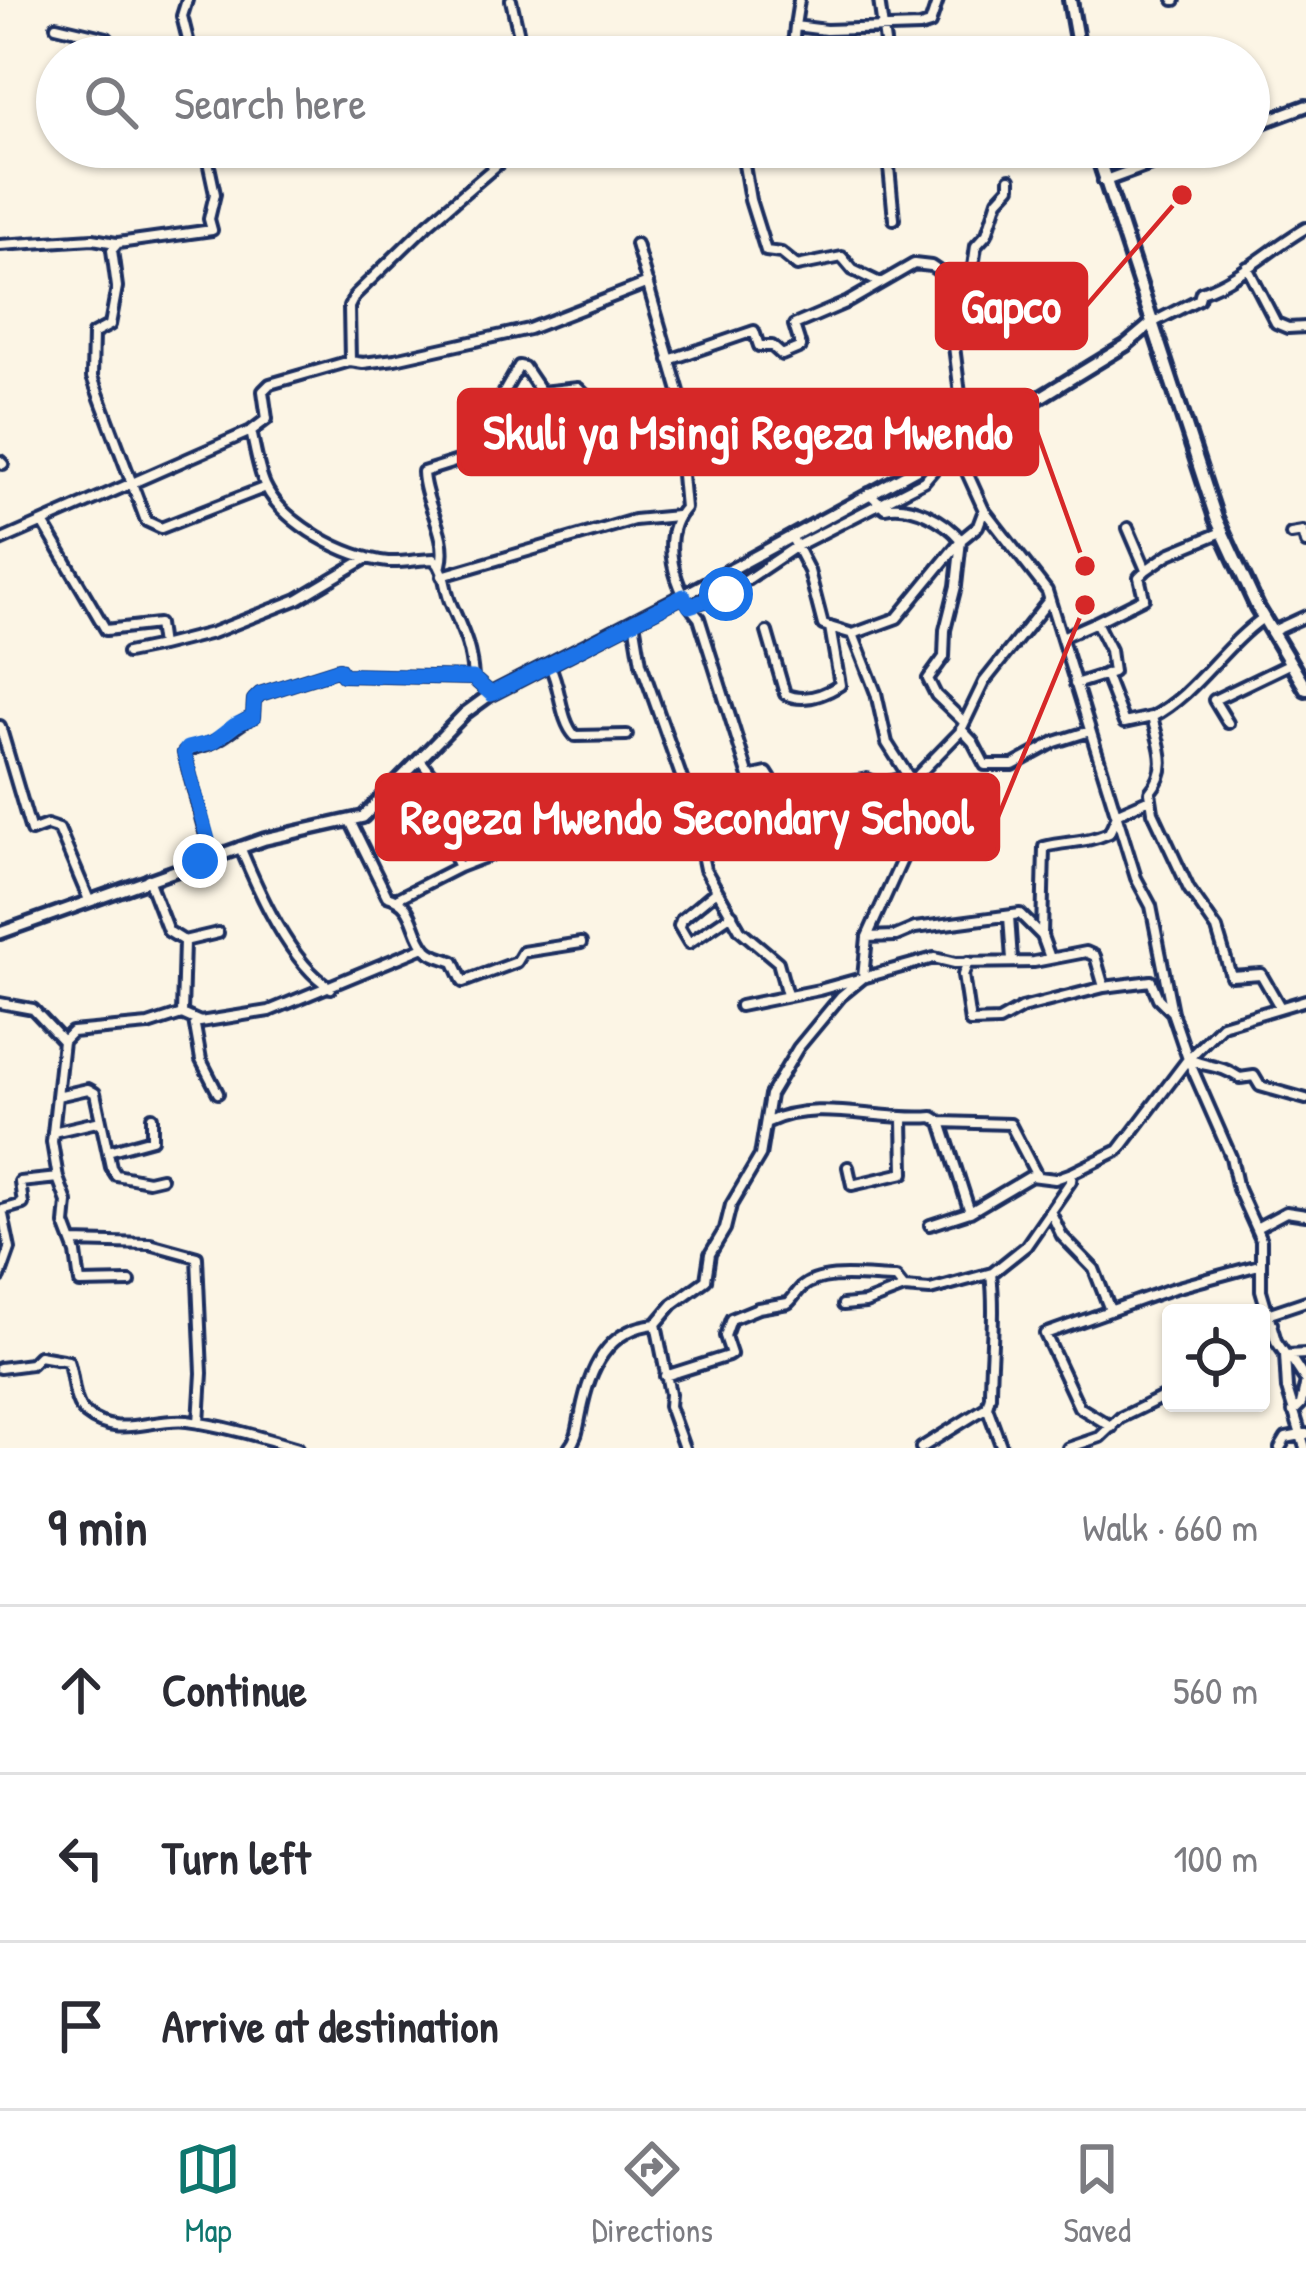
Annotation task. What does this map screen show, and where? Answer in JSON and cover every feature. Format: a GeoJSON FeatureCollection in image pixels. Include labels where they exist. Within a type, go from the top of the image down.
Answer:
{"type":"FeatureCollection","features":[{"type":"Feature","properties":{"kind":"main road"},"geometry":{"type":"LineString","coordinates":[[1070,0],[1076,36]]}},
{"type":"Feature","properties":{"kind":"main road"},"geometry":{"type":"LineString","coordinates":[[1101,168],[1222,532],[1263,618],[1306,688]]}},
{"type":"Feature","properties":{"kind":"street"},"geometry":{"type":"LineString","coordinates":[[186,36],[182,16],[187,0]]}},
{"type":"Feature","properties":{"kind":"street"},"geometry":{"type":"LineString","coordinates":[[511,0],[519,36]]}},
{"type":"Feature","properties":{"kind":"street"},"geometry":{"type":"LineString","coordinates":[[794,36],[799,0]]}},
{"type":"Feature","properties":{"kind":"street"},"geometry":{"type":"LineString","coordinates":[[878,0],[886,36]]}},
{"type":"Feature","properties":{"kind":"street"},"geometry":{"type":"LineString","coordinates":[[795,26],[885,29],[930,24],[938,0]]}},
{"type":"Feature","properties":{"kind":"street"},"geometry":{"type":"LineString","coordinates":[[56,26],[101,36]]}},
{"type":"Feature","properties":{"kind":"street"},"geometry":{"type":"LineString","coordinates":[[1270,120],[1306,106]]}},
{"type":"Feature","properties":{"kind":"street"},"geometry":{"type":"LineString","coordinates":[[0,245],[93,239],[118,243],[212,230],[210,210],[215,194],[209,168]]}},
{"type":"Feature","properties":{"kind":"street"},"geometry":{"type":"LineString","coordinates":[[350,361],[349,308],[355,296],[494,168]]}},
{"type":"Feature","properties":{"kind":"street"},"geometry":{"type":"LineString","coordinates":[[745,168],[766,251],[781,253],[797,266],[842,256],[853,271],[880,282]]}},
{"type":"Feature","properties":{"kind":"street"},"geometry":{"type":"LineString","coordinates":[[889,168],[894,219]]}},
{"type":"Feature","properties":{"kind":"street"},"geometry":{"type":"LineString","coordinates":[[1104,181],[1140,168]]}},
{"type":"Feature","properties":{"kind":"street"},"geometry":{"type":"LineString","coordinates":[[977,436],[963,406],[952,309],[960,278],[973,267],[976,246],[987,234],[1010,179]]}},
{"type":"Feature","properties":{"kind":"street"},"geometry":{"type":"LineString","coordinates":[[0,933],[239,848],[363,817],[465,713],[491,694],[634,621],[686,601],[794,541],[1126,345],[1152,323],[1306,228]]}},
{"type":"Feature","properties":{"kind":"street"},"geometry":{"type":"LineString","coordinates":[[118,243],[111,257],[117,287],[110,325],[93,334],[90,361],[104,412],[146,520],[161,528],[266,487]]}},
{"type":"Feature","properties":{"kind":"street"},"geometry":{"type":"LineString","coordinates":[[636,244],[680,395],[676,408],[685,508],[677,516],[671,559],[686,601],[699,618],[749,777],[767,772],[784,800],[867,779],[887,784],[914,778]]}},
{"type":"Feature","properties":{"kind":"street"},"geometry":{"type":"LineString","coordinates":[[668,360],[754,331],[759,346],[772,346],[782,355],[801,347],[794,326],[914,264],[960,278]]}},
{"type":"Feature","properties":{"kind":"street"},"geometry":{"type":"LineString","coordinates":[[1247,268],[1276,323],[1306,327]]}},
{"type":"Feature","properties":{"kind":"street"},"geometry":{"type":"LineString","coordinates":[[0,541],[250,431],[267,419],[263,391],[269,384],[350,361],[394,358],[529,329],[648,283]]}},
{"type":"Feature","properties":{"kind":"street"},"geometry":{"type":"LineString","coordinates":[[491,694],[473,678],[466,631],[450,603],[442,571],[442,540],[423,472],[506,442],[503,394],[519,366],[541,392],[578,388],[608,409]]}},
{"type":"Feature","properties":{"kind":"street"},"geometry":{"type":"LineString","coordinates":[[250,431],[266,487],[288,515],[324,539],[367,558],[434,559],[442,571]]}},
{"type":"Feature","properties":{"kind":"street"},"geometry":{"type":"LineString","coordinates":[[686,601],[713,600],[753,579],[794,541],[924,481],[952,448]]}},
{"type":"Feature","properties":{"kind":"street"},"geometry":{"type":"LineString","coordinates":[[952,448],[984,510],[1050,598],[1136,878],[1151,906],[1172,1012],[1261,1240],[1261,1290],[1276,1341]]}},
{"type":"Feature","properties":{"kind":"street"},"geometry":{"type":"LineString","coordinates":[[869,493],[885,508],[913,506],[961,539],[944,657],[928,679],[985,765],[1005,765],[1090,731]]}},
{"type":"Feature","properties":{"kind":"street"},"geometry":{"type":"LineString","coordinates":[[794,541],[809,571],[824,625],[853,634],[897,618],[961,539],[978,526],[984,510]]}},
{"type":"Feature","properties":{"kind":"street"},"geometry":{"type":"LineString","coordinates":[[442,571],[634,520],[677,516]]}},
{"type":"Feature","properties":{"kind":"street"},"geometry":{"type":"LineString","coordinates":[[44,524],[106,630],[158,624],[161,646]]}},
{"type":"Feature","properties":{"kind":"street"},"geometry":{"type":"LineString","coordinates":[[1128,528],[1146,570]]}},
{"type":"Feature","properties":{"kind":"street"},"geometry":{"type":"LineString","coordinates":[[1062,637],[1144,598],[1139,577],[1146,570],[1169,554],[1222,532]]}},
{"type":"Feature","properties":{"kind":"street"},"geometry":{"type":"LineString","coordinates":[[1291,534],[1303,532],[1306,543]]}},
{"type":"Feature","properties":{"kind":"street"},"geometry":{"type":"LineString","coordinates":[[127,653],[212,633],[298,599],[367,558]]}},
{"type":"Feature","properties":{"kind":"street"},"geometry":{"type":"LineString","coordinates":[[569,1448],[579,1431],[591,1374],[603,1352],[625,1333],[656,1324],[673,1304],[706,1280],[710,1253],[760,1156],[770,1095],[798,1048],[841,996],[863,978],[867,937],[906,851],[914,778],[962,725],[984,682],[1050,598]]}},
{"type":"Feature","properties":{"kind":"street"},"geometry":{"type":"LineString","coordinates":[[1271,632],[1306,616]]}},
{"type":"Feature","properties":{"kind":"street"},"geometry":{"type":"LineString","coordinates":[[1105,674],[1124,723],[1152,717],[1180,700],[1216,658],[1263,618]]}},
{"type":"Feature","properties":{"kind":"street"},"geometry":{"type":"LineString","coordinates":[[634,621],[641,663],[686,788],[705,869],[740,929],[778,962],[787,995]]}},
{"type":"Feature","properties":{"kind":"street"},"geometry":{"type":"LineString","coordinates":[[1075,684],[1114,670],[1096,622]]}},
{"type":"Feature","properties":{"kind":"street"},"geometry":{"type":"LineString","coordinates":[[767,632],[785,694],[794,699],[826,695],[840,685],[830,627]]}},
{"type":"Feature","properties":{"kind":"street"},"geometry":{"type":"LineString","coordinates":[[853,634],[876,693],[887,743],[914,778]]}},
{"type":"Feature","properties":{"kind":"street"},"geometry":{"type":"LineString","coordinates":[[1228,723],[1214,700],[1291,663]]}},
{"type":"Feature","properties":{"kind":"street"},"geometry":{"type":"LineString","coordinates":[[550,666],[561,689],[568,730],[575,736],[627,734]]}},
{"type":"Feature","properties":{"kind":"street"},"geometry":{"type":"LineString","coordinates":[[200,861],[208,840],[184,753],[187,748],[213,742],[253,717],[254,700],[260,694],[339,669],[343,675],[473,678]]}},
{"type":"Feature","properties":{"kind":"street"},"geometry":{"type":"LineString","coordinates":[[1152,717],[1164,762],[1150,799],[1189,889],[1217,929],[1231,976],[1261,974],[1280,1007]]}},
{"type":"Feature","properties":{"kind":"street"},"geometry":{"type":"LineString","coordinates":[[0,726],[31,831],[54,824],[59,829],[89,900]]}},
{"type":"Feature","properties":{"kind":"street"},"geometry":{"type":"LineString","coordinates":[[421,760],[437,782],[445,837],[458,867]]}},
{"type":"Feature","properties":{"kind":"street"},"geometry":{"type":"LineString","coordinates":[[834,788],[849,836],[865,847],[906,851]]}},
{"type":"Feature","properties":{"kind":"street"},"geometry":{"type":"LineString","coordinates":[[1050,958],[1042,936],[1044,847],[1082,843],[1109,833],[1118,813],[1150,799]]}},
{"type":"Feature","properties":{"kind":"street"},"geometry":{"type":"LineString","coordinates":[[351,823],[387,896],[397,899],[414,918],[424,947],[454,962],[463,982],[517,962],[523,952],[581,943]]}},
{"type":"Feature","properties":{"kind":"street"},"geometry":{"type":"LineString","coordinates":[[397,899],[458,867],[548,832]]}},
{"type":"Feature","properties":{"kind":"street"},"geometry":{"type":"LineString","coordinates":[[239,848],[284,933],[320,981],[331,988]]}},
{"type":"Feature","properties":{"kind":"street"},"geometry":{"type":"LineString","coordinates":[[148,878],[168,931],[184,941],[218,934]]}},
{"type":"Feature","properties":{"kind":"street"},"geometry":{"type":"LineString","coordinates":[[716,891],[681,920],[679,926],[689,943],[732,914]]}},
{"type":"Feature","properties":{"kind":"street"},"geometry":{"type":"LineString","coordinates":[[867,937],[1042,910]]}},
{"type":"Feature","properties":{"kind":"street"},"geometry":{"type":"LineString","coordinates":[[1021,914],[1042,936]]}},
{"type":"Feature","properties":{"kind":"street"},"geometry":{"type":"LineString","coordinates":[[1009,916],[1012,960]]}},
{"type":"Feature","properties":{"kind":"street"},"geometry":{"type":"LineString","coordinates":[[182,1014],[184,941]]}},
{"type":"Feature","properties":{"kind":"street"},"geometry":{"type":"LineString","coordinates":[[130,1282],[80,1283],[65,1224],[67,1202],[58,1178],[53,1132],[63,1041],[72,1032],[148,1025],[182,1014],[200,1022],[269,1011],[424,947]]}},
{"type":"Feature","properties":{"kind":"street"},"geometry":{"type":"LineString","coordinates":[[740,1006],[934,958],[968,962],[1086,952],[1095,956],[1104,987]]}},
{"type":"Feature","properties":{"kind":"street"},"geometry":{"type":"LineString","coordinates":[[968,962],[962,975],[970,1022],[999,1021],[1022,1008],[1104,987],[1151,981],[1166,970]]}},
{"type":"Feature","properties":{"kind":"street"},"geometry":{"type":"LineString","coordinates":[[1151,981],[1158,998],[1172,1012]]}},
{"type":"Feature","properties":{"kind":"street"},"geometry":{"type":"LineString","coordinates":[[930,1226],[970,1212],[1031,1176],[1055,1179],[1119,1150],[1188,1059],[1222,1025],[1306,1000]]}},
{"type":"Feature","properties":{"kind":"street"},"geometry":{"type":"LineString","coordinates":[[0,1004],[33,1009],[63,1041]]}},
{"type":"Feature","properties":{"kind":"street"},"geometry":{"type":"LineString","coordinates":[[194,1018],[201,1060],[218,1093]]}},
{"type":"Feature","properties":{"kind":"street"},"geometry":{"type":"LineString","coordinates":[[1188,1059],[1221,1065],[1240,1078],[1254,1076],[1260,1086],[1306,1099]]}},
{"type":"Feature","properties":{"kind":"street"},"geometry":{"type":"LineString","coordinates":[[57,1096],[88,1089],[94,1093],[116,1175],[148,1181],[161,1178]]}},
{"type":"Feature","properties":{"kind":"street"},"geometry":{"type":"LineString","coordinates":[[768,1122],[782,1115],[808,1114],[1010,1124],[1037,1176]]}},
{"type":"Feature","properties":{"kind":"street"},"geometry":{"type":"LineString","coordinates":[[107,1151],[152,1139],[152,1117]]}},
{"type":"Feature","properties":{"kind":"street"},"geometry":{"type":"LineString","coordinates":[[848,1167],[852,1185],[904,1173],[903,1119]]}},
{"type":"Feature","properties":{"kind":"street"},"geometry":{"type":"LineString","coordinates":[[53,1132],[101,1121]]}},
{"type":"Feature","properties":{"kind":"street"},"geometry":{"type":"LineString","coordinates":[[941,1122],[970,1212]]}},
{"type":"Feature","properties":{"kind":"street"},"geometry":{"type":"LineString","coordinates":[[843,1305],[865,1303],[904,1288],[930,1290],[993,1272],[1026,1246],[1072,1173]]}},
{"type":"Feature","properties":{"kind":"street"},"geometry":{"type":"LineString","coordinates":[[0,1277],[10,1249],[2,1210],[23,1204],[20,1182],[58,1178]]}},
{"type":"Feature","properties":{"kind":"street"},"geometry":{"type":"LineString","coordinates":[[1256,1228],[1286,1212],[1306,1215]]}},
{"type":"Feature","properties":{"kind":"street"},"geometry":{"type":"LineString","coordinates":[[1051,1213],[1062,1236],[1094,1269],[1110,1310]]}},
{"type":"Feature","properties":{"kind":"street"},"geometry":{"type":"LineString","coordinates":[[72,1242],[150,1244],[196,1257],[200,1423]]}},
{"type":"Feature","properties":{"kind":"street"},"geometry":{"type":"LineString","coordinates":[[1112,1427],[1079,1407],[1045,1334],[1259,1265]]}},
{"type":"Feature","properties":{"kind":"street"},"geometry":{"type":"LineString","coordinates":[[921,1448],[986,1406],[993,1272]]}},
{"type":"Feature","properties":{"kind":"street"},"geometry":{"type":"LineString","coordinates":[[665,1376],[731,1354],[725,1336],[731,1319],[788,1303],[802,1287],[831,1274],[862,1280],[896,1278],[904,1288]]}},
{"type":"Feature","properties":{"kind":"street"},"geometry":{"type":"LineString","coordinates":[[1270,1322],[1306,1301]]}},
{"type":"Feature","properties":{"kind":"street"},"geometry":{"type":"LineString","coordinates":[[656,1324],[669,1406],[684,1448]]}},
{"type":"Feature","properties":{"kind":"street"},"geometry":{"type":"LineString","coordinates":[[1270,1338],[1305,1371],[1305,1394],[1293,1412]]}},
{"type":"Feature","properties":{"kind":"street"},"geometry":{"type":"LineString","coordinates":[[1287,1355],[1306,1354]]}},
{"type":"Feature","properties":{"kind":"street"},"geometry":{"type":"LineString","coordinates":[[1287,1355],[1287,1389],[1305,1448]]}},
{"type":"Feature","properties":{"kind":"street"},"geometry":{"type":"LineString","coordinates":[[0,1357],[2,1368],[32,1364],[39,1357],[68,1361],[77,1403],[86,1415],[117,1428],[173,1420],[298,1448]]}},
{"type":"Feature","properties":{"kind":"street"},"geometry":{"type":"LineString","coordinates":[[1287,1389],[1305,1371]]}},
{"type":"Feature","properties":{"kind":"street"},"geometry":{"type":"LineString","coordinates":[[1068,1448],[1100,1437],[1120,1418],[1162,1397]]}},
{"type":"Feature","properties":{"kind":"street"},"geometry":{"type":"LineString","coordinates":[[986,1406],[1002,1448]]}},
{"type":"Feature","properties":{"kind":"street"},"geometry":{"type":"LineString","coordinates":[[1280,1448],[1286,1438],[1303,1435]]}},
{"type":"Feature","properties":{"kind":"place","name":"Gapco"},"geometry":{"type":"Point","coordinates":[1182,195]}},
{"type":"Feature","properties":{"kind":"place","name":"Skuli ya Msingi Regeza Mwendo"},"geometry":{"type":"Point","coordinates":[1085,566]}},
{"type":"Feature","properties":{"kind":"place","name":"Regeza Mwendo Secondary School"},"geometry":{"type":"Point","coordinates":[1085,605]}},
{"type":"Feature","properties":{"kind":"route"},"geometry":{"type":"LineString","coordinates":[[200,861],[208,840],[184,753],[187,748],[213,742],[253,717],[254,700],[260,694],[339,669],[343,675],[473,678],[491,694],[684,596],[689,606],[726,594]]}}]}
